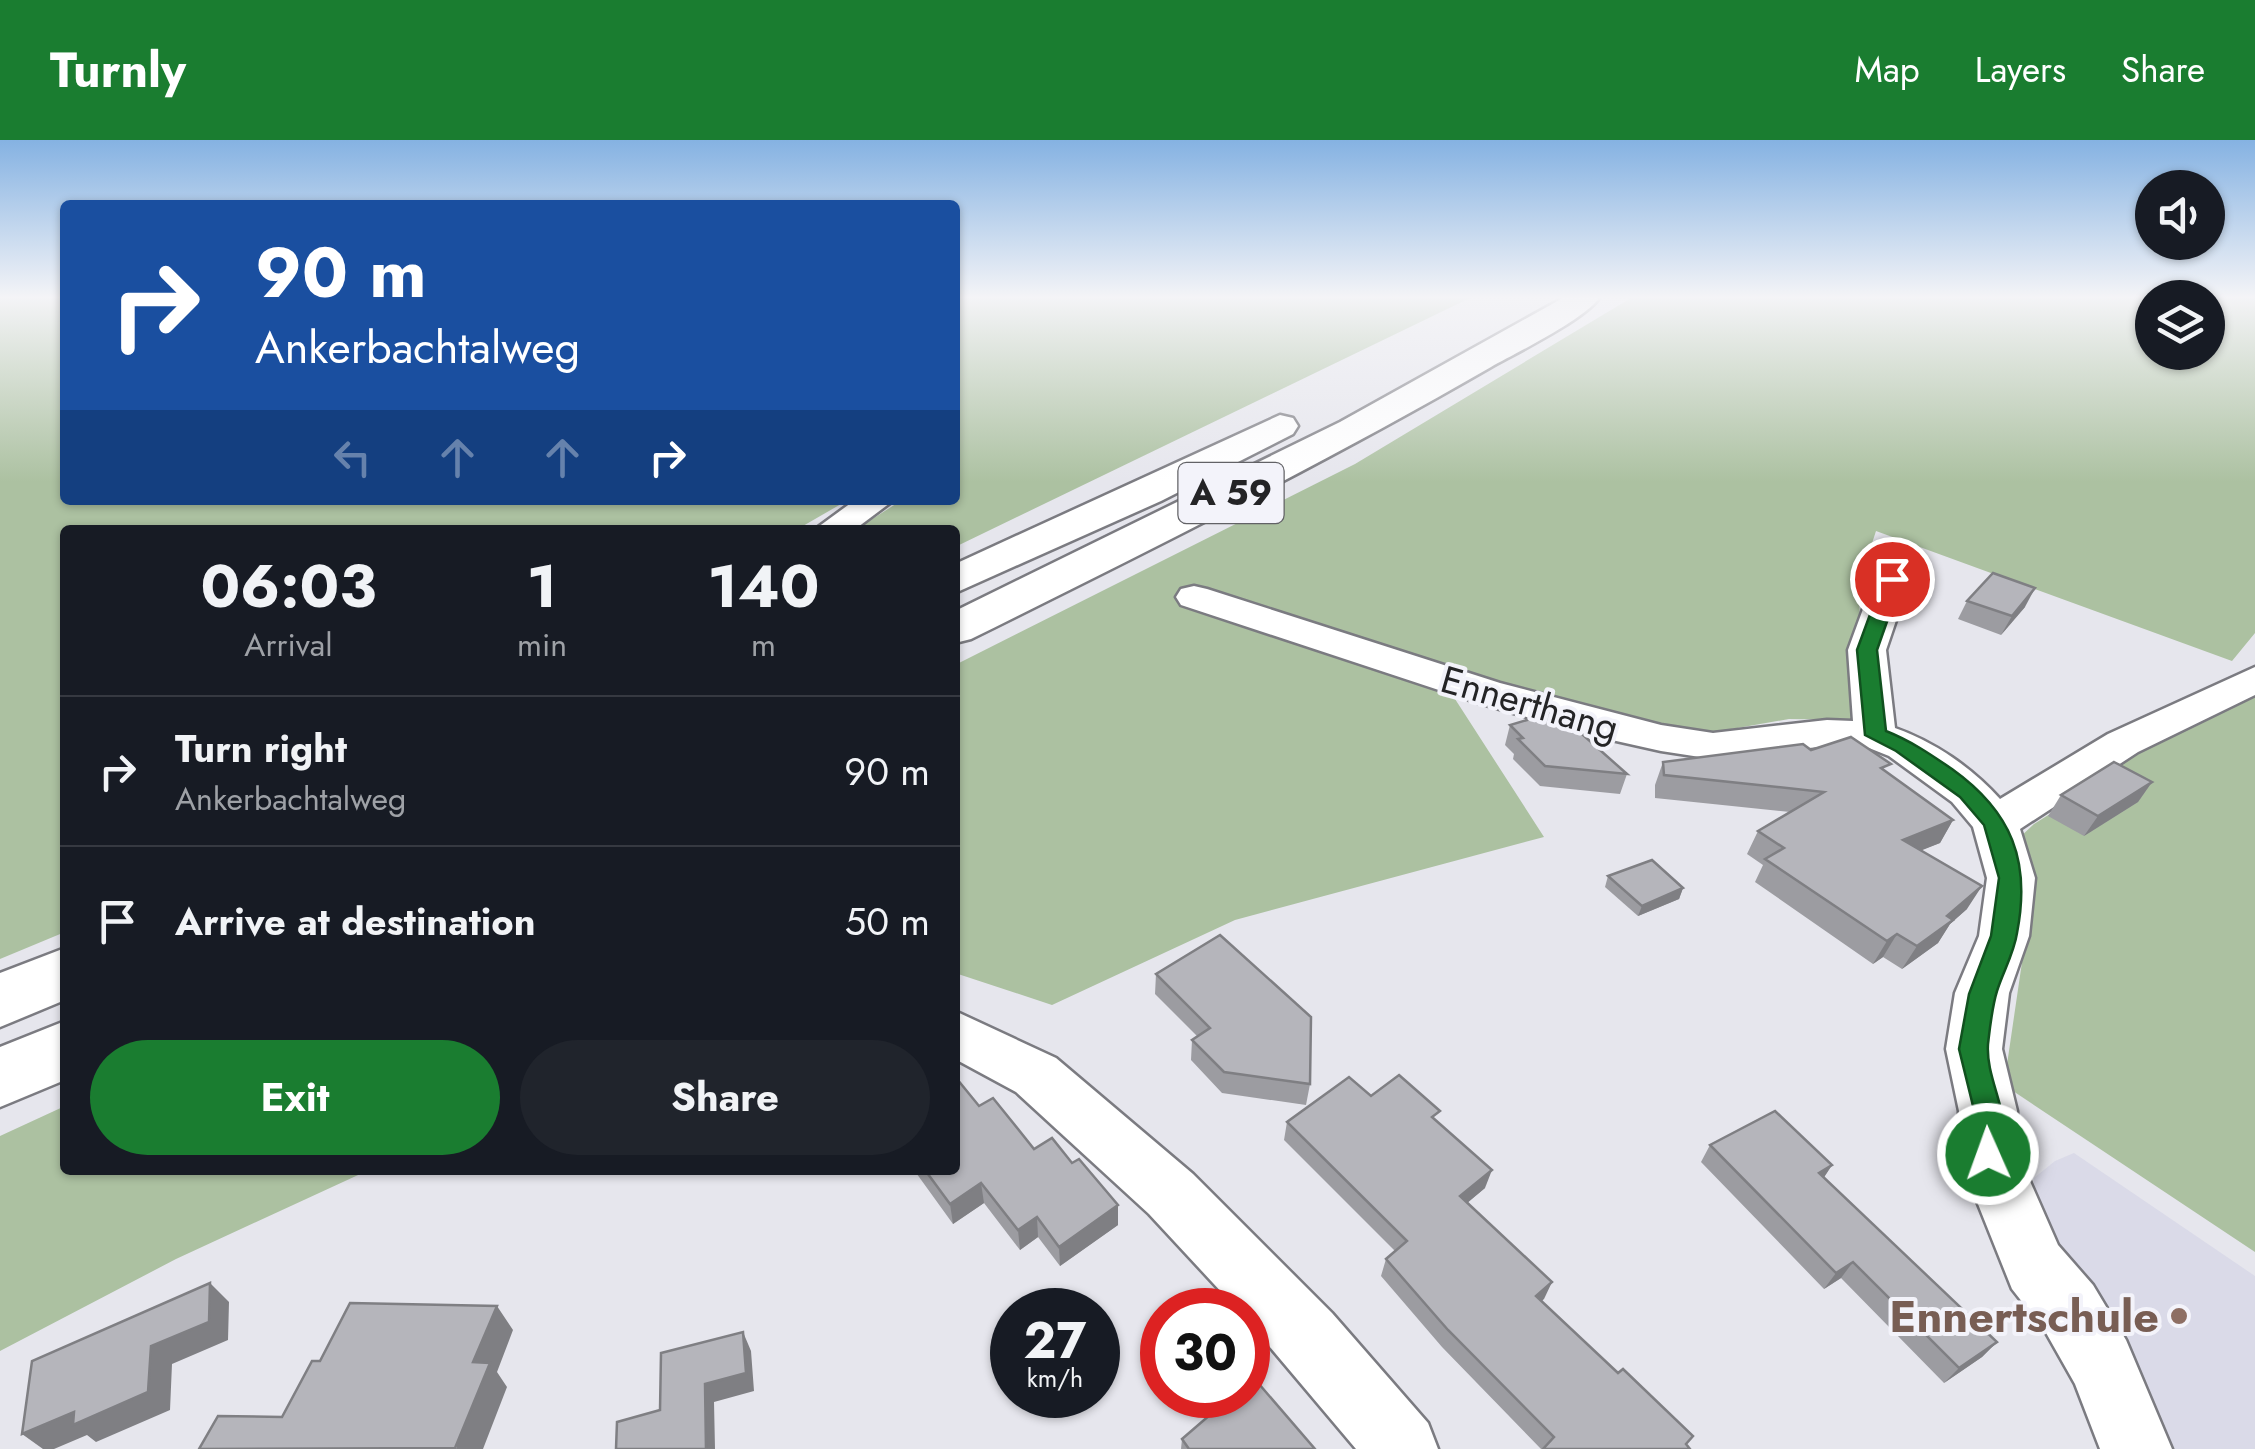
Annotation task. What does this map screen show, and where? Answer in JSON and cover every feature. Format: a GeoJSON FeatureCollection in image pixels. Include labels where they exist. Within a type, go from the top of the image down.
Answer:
{"type":"FeatureCollection","features":[{"type":"Feature","properties":{"kind":"highway","name":"A 59"},"geometry":{"type":"LineString","coordinates":[[960,627],[1198,511],[1483,359]]}},
{"type":"Feature","properties":{"kind":"highway","name":"A 59"},"geometry":{"type":"LineString","coordinates":[[960,578],[1147,492],[1334,399]]}},
{"type":"Feature","properties":{"kind":"highway"},"geometry":{"type":"LineString","coordinates":[[0,1001],[60,975]]}},
{"type":"Feature","properties":{"kind":"highway"},"geometry":{"type":"LineString","coordinates":[[0,1078],[60,1050]]}},
{"type":"Feature","properties":{"kind":"street"},"geometry":{"type":"LineString","coordinates":[[840,525],[874,505]]}},
{"type":"Feature","properties":{"kind":"street"},"geometry":{"type":"LineString","coordinates":[[1874,728],[1867,650],[1892,579]]}},
{"type":"Feature","properties":{"kind":"street","name":"Ennerthang"},"geometry":{"type":"LineString","coordinates":[[1194,597],[1373,658],[1615,728],[1713,746],[1874,728],[1968,792],[1995,822],[2011,878],[2004,936],[1982,994],[1974,1049],[1988,1110],[1988,1154],[2035,1267],[2069,1308],[2102,1364],[2136,1449]]}},
{"type":"Feature","properties":{"kind":"street"},"geometry":{"type":"LineString","coordinates":[[1995,822],[2123,742],[2255,680]]}},
{"type":"Feature","properties":{"kind":"street"},"geometry":{"type":"LineString","coordinates":[[960,1036],[1036,1075],[1171,1194],[1308,1337],[1402,1449]]}},
{"type":"Feature","properties":{"kind":"shaded area","name":"Ennertschule"},"geometry":{"type":"Polygon","coordinates":[[[2074,1153],[2255,1276],[2255,1449],[2169,1449],[2031,1207],[2034,1178],[2055,1161],[2074,1153]]]}},
{"type":"Feature","properties":{"kind":"green space"},"geometry":{"type":"Polygon","coordinates":[[[0,359],[60,359],[60,505],[839,505],[805,525],[60,525],[60,934],[0,959],[0,359]]]}},
{"type":"Feature","properties":{"kind":"green space"},"geometry":{"type":"Polygon","coordinates":[[[960,359],[1344,359],[960,545],[960,525],[863,525],[894,505],[960,505],[960,359]]]}},
{"type":"Feature","properties":{"kind":"green space"},"geometry":{"type":"Polygon","coordinates":[[[1529,359],[2135,359],[2135,370],[2225,370],[2225,359],[2255,359],[2255,633],[2232,661],[1876,531],[1859,583],[1862,720],[1789,719],[1709,733],[1573,706],[1437,671],[1544,837],[1235,920],[1052,1005],[960,975],[960,662],[1355,464],[1529,359]]]}},
{"type":"Feature","properties":{"kind":"green space"},"geometry":{"type":"Polygon","coordinates":[[[2255,697],[2255,1252],[2004,1085],[2032,894],[2019,838],[2034,824],[2101,782],[2127,756],[2255,697]]]}},
{"type":"Feature","properties":{"kind":"green space"},"geometry":{"type":"Polygon","coordinates":[[[60,1108],[60,1175],[358,1175],[176,1259],[0,1351],[0,1136],[60,1108]]]}},
{"type":"Feature","properties":{"kind":"building"},"geometry":{"type":"Polygon","coordinates":[[[1993,573],[2035,588],[2012,616],[1967,601],[1993,573]]]}},
{"type":"Feature","properties":{"kind":"building"},"geometry":{"type":"Polygon","coordinates":[[[1551,713],[1559,721],[1565,719],[1627,774],[1545,766],[1518,739],[1523,738],[1510,725],[1551,713]]]}},
{"type":"Feature","properties":{"kind":"building"},"geometry":{"type":"Polygon","coordinates":[[[1851,737],[1891,764],[1881,768],[1953,820],[1903,840],[1982,886],[1947,916],[1953,920],[1917,946],[1897,934],[1887,941],[1765,859],[1784,848],[1758,831],[1824,792],[1664,775],[1663,762],[1803,744],[1811,750],[1851,737]]]}},
{"type":"Feature","properties":{"kind":"building"},"geometry":{"type":"Polygon","coordinates":[[[2114,762],[2152,782],[2098,816],[2061,795],[2114,762]]]}},
{"type":"Feature","properties":{"kind":"building"},"geometry":{"type":"Polygon","coordinates":[[[1652,860],[1683,888],[1642,906],[1608,876],[1652,860]]]}},
{"type":"Feature","properties":{"kind":"building"},"geometry":{"type":"Polygon","coordinates":[[[1220,935],[1311,1017],[1310,1084],[1224,1072],[1192,1040],[1210,1028],[1156,974],[1220,935]]]}},
{"type":"Feature","properties":{"kind":"building"},"geometry":{"type":"Polygon","coordinates":[[[1399,1075],[1440,1111],[1432,1117],[1492,1170],[1460,1196],[1552,1282],[1536,1296],[1618,1373],[1623,1369],[1693,1436],[1686,1444],[1690,1449],[1543,1449],[1554,1437],[1448,1330],[1386,1259],[1407,1241],[1287,1122],[1349,1077],[1371,1096],[1399,1075]]]}},
{"type":"Feature","properties":{"kind":"building"},"geometry":{"type":"Polygon","coordinates":[[[960,1083],[979,1106],[993,1098],[1034,1149],[1052,1138],[1072,1163],[1079,1159],[1118,1205],[1059,1247],[1037,1217],[1018,1230],[981,1183],[950,1204],[929,1175],[960,1175],[960,1083]]]}},
{"type":"Feature","properties":{"kind":"building"},"geometry":{"type":"Polygon","coordinates":[[[1775,1111],[1832,1165],[1819,1173],[1997,1342],[1959,1368],[1853,1262],[1836,1273],[1710,1145],[1775,1111]]]}},
{"type":"Feature","properties":{"kind":"building"},"geometry":{"type":"Polygon","coordinates":[[[210,1283],[209,1322],[151,1346],[148,1392],[73,1425],[74,1412],[22,1434],[32,1361],[210,1283]]]}},
{"type":"Feature","properties":{"kind":"building"},"geometry":{"type":"Polygon","coordinates":[[[350,1303],[497,1306],[473,1362],[490,1363],[455,1448],[199,1449],[218,1416],[282,1417],[312,1361],[320,1361],[350,1303]]]}},
{"type":"Feature","properties":{"kind":"building"},"geometry":{"type":"Polygon","coordinates":[[[743,1332],[746,1373],[705,1384],[706,1449],[616,1449],[617,1422],[660,1410],[661,1353],[743,1332]]]}},
{"type":"Feature","properties":{"kind":"building"},"geometry":{"type":"Polygon","coordinates":[[[1270,1397],[1315,1449],[1189,1449],[1182,1439],[1206,1418],[1270,1418],[1270,1397]]]}},
{"type":"Feature","properties":{"kind":"place","name":"Ennertschule"},"geometry":{"type":"Point","coordinates":[2179,1316]}},
{"type":"Feature","properties":{"kind":"route"},"geometry":{"type":"LineString","coordinates":[[1892,579],[1867,650],[1876,735],[1904,746],[1968,792],[1995,822],[2011,878],[2004,936],[1982,994],[1974,1049],[1988,1110],[1988,1154]]}}]}
